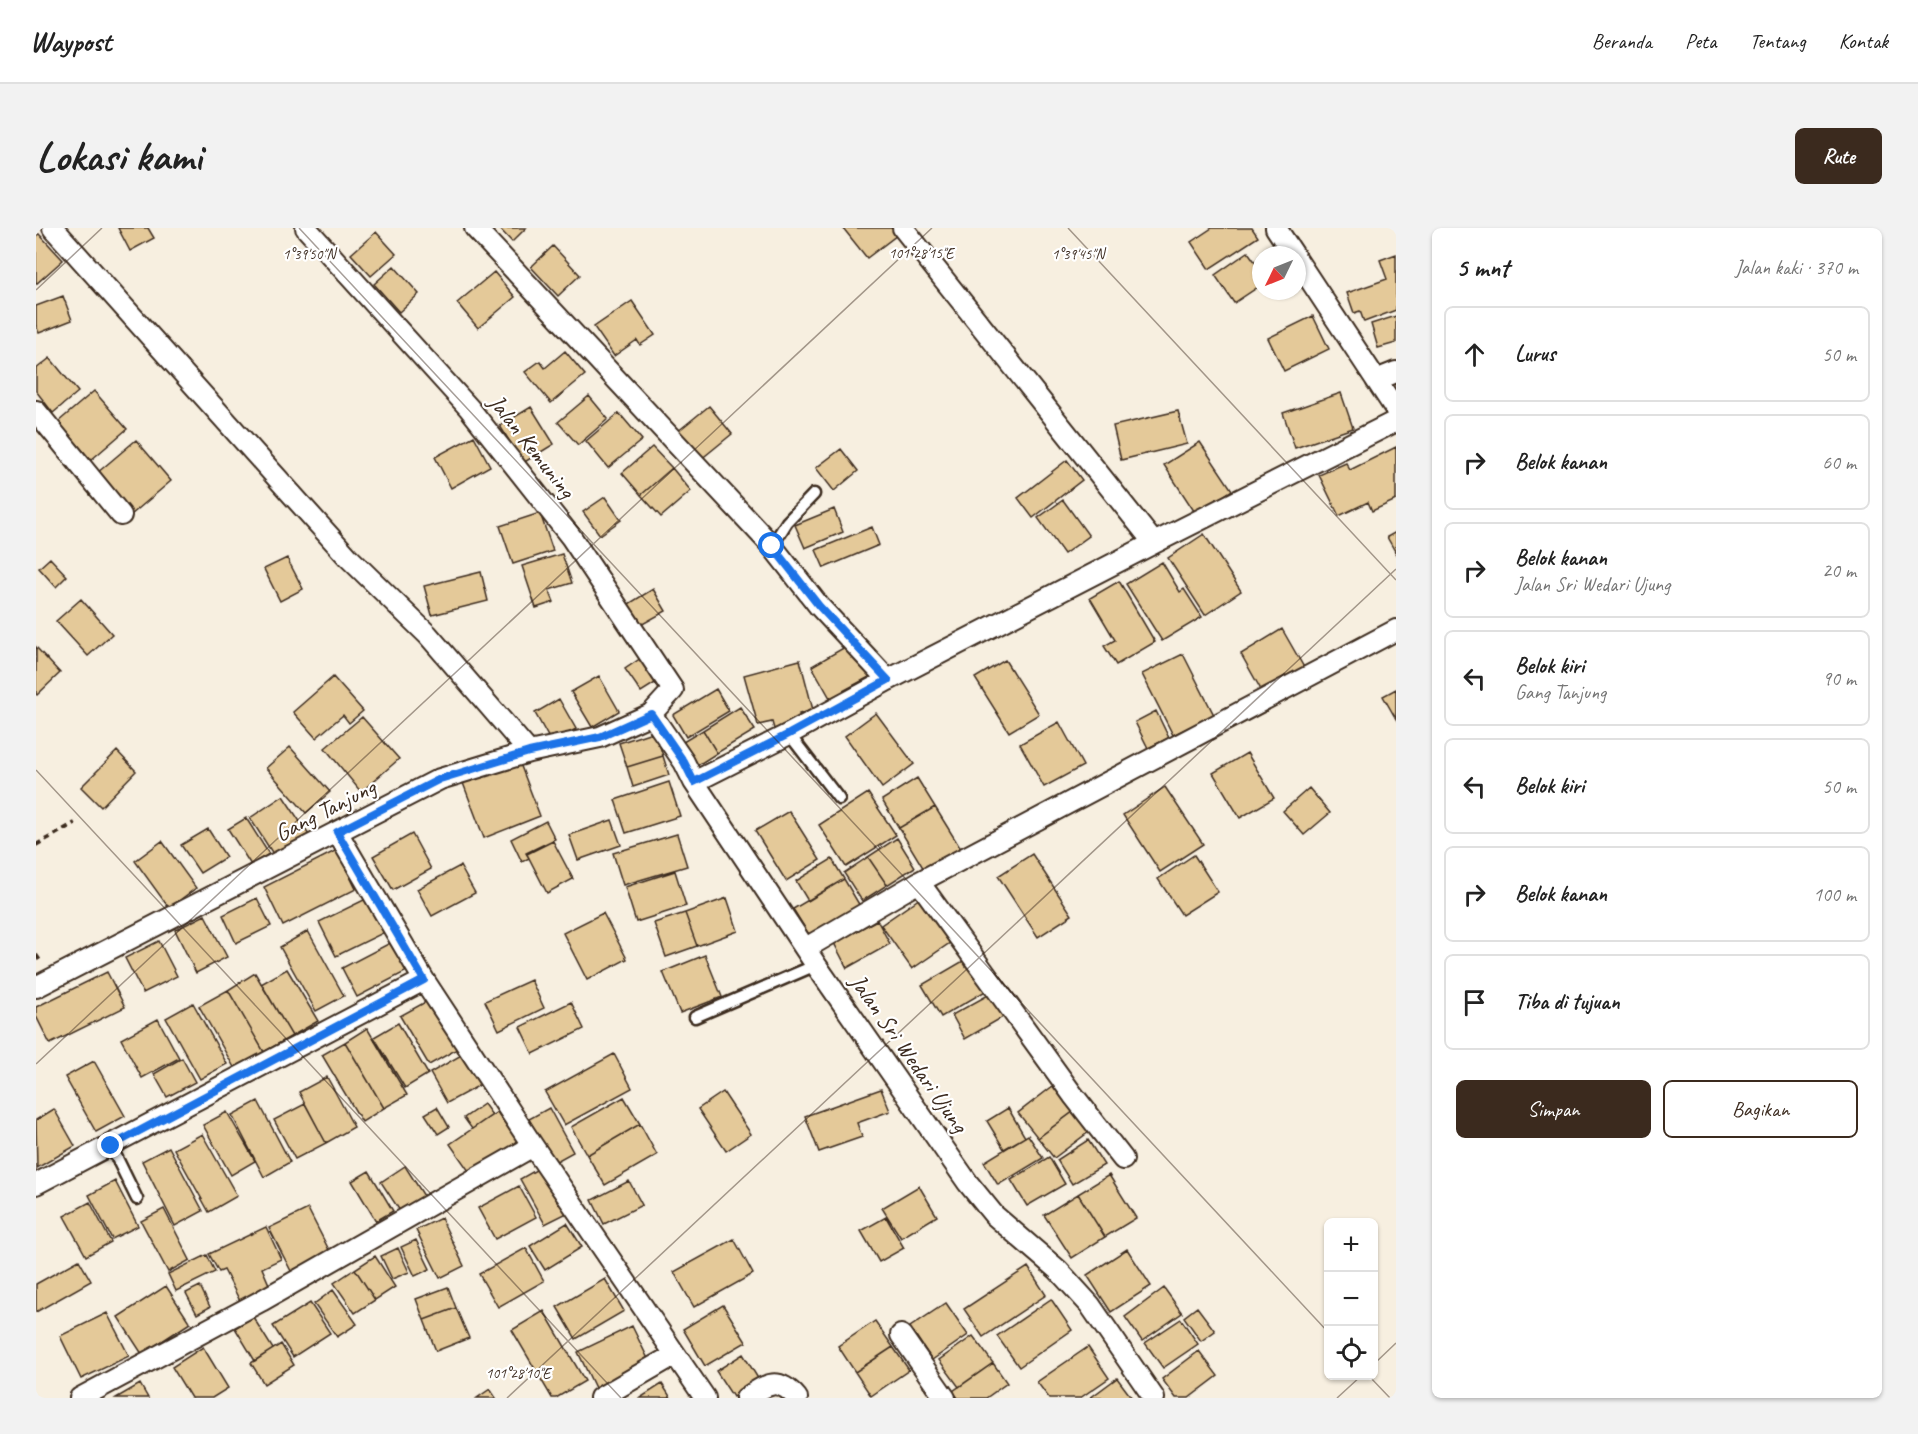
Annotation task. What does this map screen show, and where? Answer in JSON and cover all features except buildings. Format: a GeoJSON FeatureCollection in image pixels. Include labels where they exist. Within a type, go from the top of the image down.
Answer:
{"type":"FeatureCollection","features":[{"type":"Feature","properties":{"kind":"street"},"geometry":{"type":"LineString","coordinates":[[53,228],[348,556],[428,635],[529,752]]}},
{"type":"Feature","properties":{"kind":"street","name":"Jalan Kemuning"},"geometry":{"type":"LineString","coordinates":[[306,228],[469,408],[572,537],[673,690],[651,714]]}},
{"type":"Feature","properties":{"kind":"street"},"geometry":{"type":"LineString","coordinates":[[475,228],[772,546],[819,606],[888,680]]}},
{"type":"Feature","properties":{"kind":"street"},"geometry":{"type":"LineString","coordinates":[[903,228],[1154,543]]}},
{"type":"Feature","properties":{"kind":"street"},"geometry":{"type":"LineString","coordinates":[[1276,228],[1288,246]]}},
{"type":"Feature","properties":{"kind":"street"},"geometry":{"type":"LineString","coordinates":[[1306,274],[1396,410]]}},
{"type":"Feature","properties":{"kind":"street"},"geometry":{"type":"LineString","coordinates":[[1376,380],[1396,372]]}},
{"type":"Feature","properties":{"kind":"street"},"geometry":{"type":"LineString","coordinates":[[36,411],[121,515]]}},
{"type":"Feature","properties":{"kind":"street"},"geometry":{"type":"LineString","coordinates":[[694,782],[1154,543],[1396,421]]}},
{"type":"Feature","properties":{"kind":"street"},"geometry":{"type":"LineString","coordinates":[[806,948],[919,882],[1396,630]]}},
{"type":"Feature","properties":{"kind":"street","name":"Gang Tanjung"},"geometry":{"type":"LineString","coordinates":[[36,987],[51,977],[440,779],[529,752],[600,737],[651,714]]}},
{"type":"Feature","properties":{"kind":"street","name":"Jalan Sri Wedari Ujung"},"geometry":{"type":"LineString","coordinates":[[651,714],[816,965],[975,1191],[994,1215],[1058,1270],[1090,1305],[1154,1398]]}},
{"type":"Feature","properties":{"kind":"street"},"geometry":{"type":"LineString","coordinates":[[337,832],[424,980],[533,1146],[705,1398]]}},
{"type":"Feature","properties":{"kind":"street"},"geometry":{"type":"LineString","coordinates":[[919,882],[1073,1095],[1123,1158]]}},
{"type":"Feature","properties":{"kind":"street"},"geometry":{"type":"LineString","coordinates":[[36,1184],[424,980]]}},
{"type":"Feature","properties":{"kind":"street"},"geometry":{"type":"LineString","coordinates":[[80,1398],[261,1301],[533,1146]]}},
{"type":"Feature","properties":{"kind":"street"},"geometry":{"type":"LineString","coordinates":[[902,1335],[945,1398]]}},
{"type":"Feature","properties":{"kind":"street"},"geometry":{"type":"LineString","coordinates":[[600,1398],[674,1355]]}},
{"type":"Feature","properties":{"kind":"street"},"geometry":{"type":"LineString","coordinates":[[746,1398],[765,1386],[779,1384],[786,1387],[797,1398]]}},
{"type":"Feature","properties":{"kind":"lane"},"geometry":{"type":"LineString","coordinates":[[772,546],[787,522],[814,494]]}},
{"type":"Feature","properties":{"kind":"lane"},"geometry":{"type":"LineString","coordinates":[[789,734],[839,799]]}},
{"type":"Feature","properties":{"kind":"lane"},"geometry":{"type":"LineString","coordinates":[[695,1017],[816,965]]}},
{"type":"Feature","properties":{"kind":"lane"},"geometry":{"type":"LineString","coordinates":[[111,1146],[137,1199]]}},
{"type":"Feature","properties":{"kind":"path"},"geometry":{"type":"LineString","coordinates":[[36,845],[75,823]]}},
{"type":"Feature","properties":{"kind":"route"},"geometry":{"type":"LineString","coordinates":[[111,1146],[424,980],[337,832],[440,779],[529,752],[600,737],[651,714],[684,762],[694,782],[888,680],[819,606],[772,546]]}}]}
